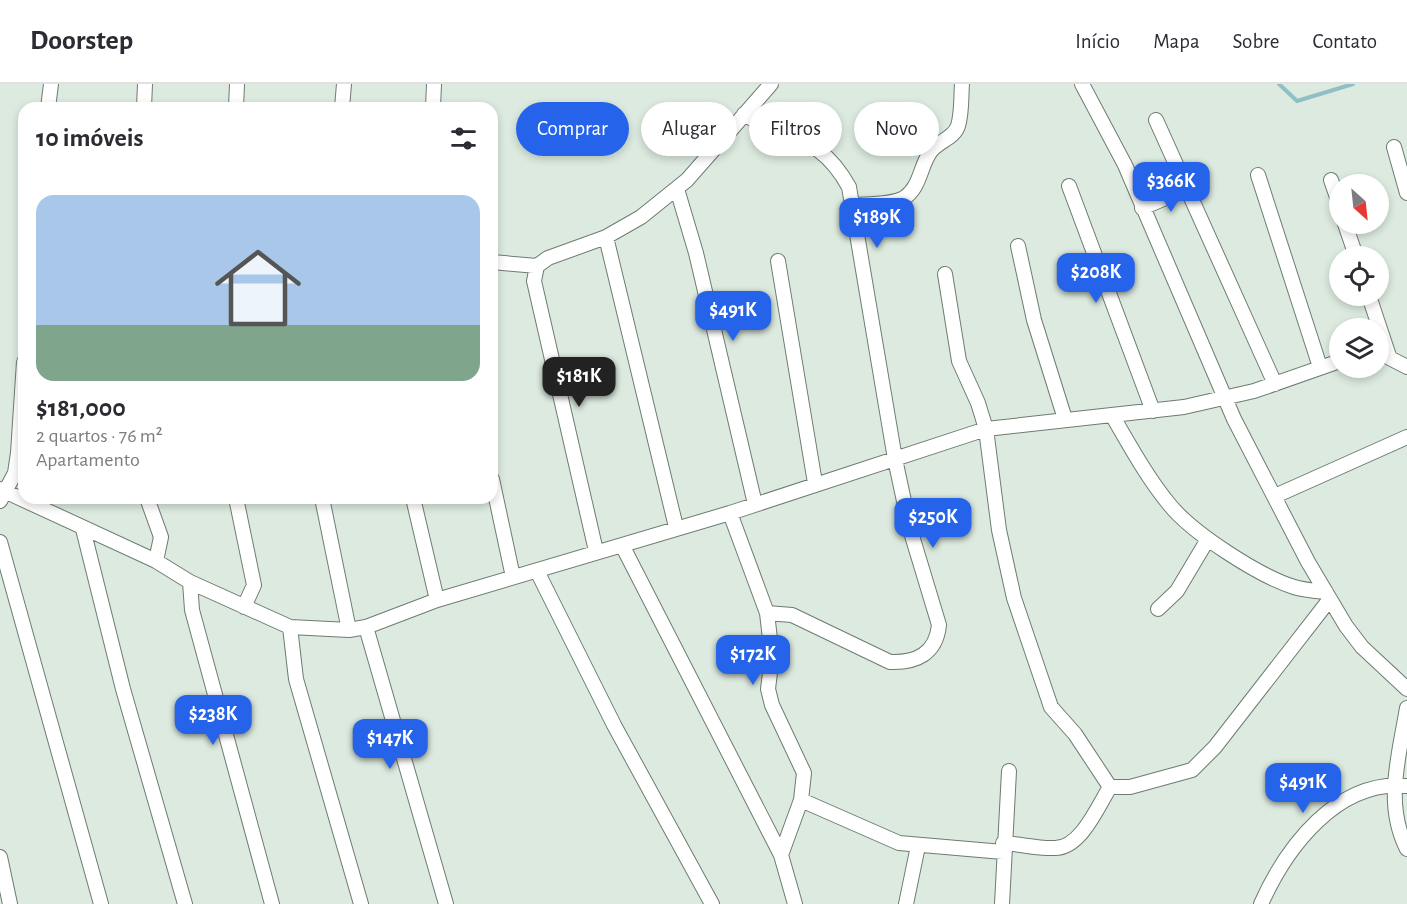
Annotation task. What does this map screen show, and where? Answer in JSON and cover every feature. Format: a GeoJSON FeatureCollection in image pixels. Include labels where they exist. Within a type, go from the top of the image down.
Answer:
{"type":"FeatureCollection","features":[{"type":"Feature","properties":{"kind":"street"},"geometry":{"type":"LineString","coordinates":[[49,102],[51,84]]}},
{"type":"Feature","properties":{"kind":"street"},"geometry":{"type":"LineString","coordinates":[[144,102],[145,84]]}},
{"type":"Feature","properties":{"kind":"street"},"geometry":{"type":"LineString","coordinates":[[236,102],[237,84]]}},
{"type":"Feature","properties":{"kind":"street"},"geometry":{"type":"LineString","coordinates":[[342,102],[344,84]]}},
{"type":"Feature","properties":{"kind":"street"},"geometry":{"type":"LineString","coordinates":[[433,102],[434,84]]}},
{"type":"Feature","properties":{"kind":"street"},"geometry":{"type":"LineString","coordinates":[[498,263],[537,266],[548,258],[606,237],[641,217],[677,189],[706,160],[771,84]]}},
{"type":"Feature","properties":{"kind":"street"},"geometry":{"type":"LineString","coordinates":[[854,205],[902,200],[912,192],[921,176],[924,161],[933,147],[954,133],[958,125],[962,84]]}},
{"type":"Feature","properties":{"kind":"street"},"geometry":{"type":"LineString","coordinates":[[1082,84],[1125,165],[1224,398],[1328,596],[1362,647],[1407,689]]}},
{"type":"Feature","properties":{"kind":"street"},"geometry":{"type":"LineString","coordinates":[[744,114],[822,152],[838,167],[849,188],[854,205],[895,459],[910,529],[939,625],[938,639],[920,657],[905,663],[890,662],[792,615],[767,613]]}},
{"type":"Feature","properties":{"kind":"street"},"geometry":{"type":"LineString","coordinates":[[1156,120],[1275,384]]}},
{"type":"Feature","properties":{"kind":"street"},"geometry":{"type":"LineString","coordinates":[[1394,147],[1407,193]]}},
{"type":"Feature","properties":{"kind":"street"},"geometry":{"type":"LineString","coordinates":[[1258,175],[1320,367]]}},
{"type":"Feature","properties":{"kind":"street"},"geometry":{"type":"LineString","coordinates":[[1069,186],[1153,411]]}},
{"type":"Feature","properties":{"kind":"street"},"geometry":{"type":"LineString","coordinates":[[677,189],[696,253],[755,504]]}},
{"type":"Feature","properties":{"kind":"street"},"geometry":{"type":"LineString","coordinates":[[1142,208],[1187,189]]}},
{"type":"Feature","properties":{"kind":"street"},"geometry":{"type":"LineString","coordinates":[[606,237],[676,527]]}},
{"type":"Feature","properties":{"kind":"street"},"geometry":{"type":"LineString","coordinates":[[1018,246],[1034,320],[1065,419]]}},
{"type":"Feature","properties":{"kind":"street"},"geometry":{"type":"LineString","coordinates":[[778,261],[815,483]]}},
{"type":"Feature","properties":{"kind":"street"},"geometry":{"type":"LineString","coordinates":[[537,266],[534,281],[596,551]]}},
{"type":"Feature","properties":{"kind":"street"},"geometry":{"type":"LineString","coordinates":[[945,274],[959,361],[978,403],[986,429],[1004,553],[1014,598],[1034,661],[1051,707],[1076,734],[1110,787]]}},
{"type":"Feature","properties":{"kind":"street"},"geometry":{"type":"LineString","coordinates":[[1389,357],[1407,367]]}},
{"type":"Feature","properties":{"kind":"street"},"geometry":{"type":"LineString","coordinates":[[24,504],[156,561],[190,582],[290,627],[349,630],[366,627],[437,600],[596,551],[730,513],[815,483],[986,429],[1153,411],[1224,398],[1275,384],[1329,364]]}},
{"type":"Feature","properties":{"kind":"street"},"geometry":{"type":"LineString","coordinates":[[1112,416],[1149,478],[1171,507],[1208,540],[1280,581],[1296,588],[1328,596]]}},
{"type":"Feature","properties":{"kind":"street"},"geometry":{"type":"LineString","coordinates":[[1275,496],[1407,438]]}},
{"type":"Feature","properties":{"kind":"street"},"geometry":{"type":"LineString","coordinates":[[18,453],[15,472],[1,494],[18,501]]}},
{"type":"Feature","properties":{"kind":"street"},"geometry":{"type":"LineString","coordinates":[[149,504],[161,537],[156,561]]}},
{"type":"Feature","properties":{"kind":"street"},"geometry":{"type":"LineString","coordinates":[[237,504],[254,585],[244,607]]}},
{"type":"Feature","properties":{"kind":"street"},"geometry":{"type":"LineString","coordinates":[[323,504],[349,630]]}},
{"type":"Feature","properties":{"kind":"street"},"geometry":{"type":"LineString","coordinates":[[414,504],[437,600]]}},
{"type":"Feature","properties":{"kind":"street"},"geometry":{"type":"LineString","coordinates":[[497,504],[513,577]]}},
{"type":"Feature","properties":{"kind":"street"},"geometry":{"type":"LineString","coordinates":[[730,513],[767,613],[772,656],[768,689],[772,705],[804,773],[801,800],[780,855]]}},
{"type":"Feature","properties":{"kind":"street"},"geometry":{"type":"LineString","coordinates":[[82,529],[123,689],[185,904]]}},
{"type":"Feature","properties":{"kind":"street"},"geometry":{"type":"LineString","coordinates":[[1158,609],[1177,591],[1208,540]]}},
{"type":"Feature","properties":{"kind":"street"},"geometry":{"type":"LineString","coordinates":[[0,542],[101,904]]}},
{"type":"Feature","properties":{"kind":"street"},"geometry":{"type":"LineString","coordinates":[[622,545],[780,855],[795,904]]}},
{"type":"Feature","properties":{"kind":"street"},"geometry":{"type":"LineString","coordinates":[[537,571],[614,725],[712,904]]}},
{"type":"Feature","properties":{"kind":"street"},"geometry":{"type":"LineString","coordinates":[[190,582],[192,610],[272,904]]}},
{"type":"Feature","properties":{"kind":"street"},"geometry":{"type":"LineString","coordinates":[[1110,787],[1130,787],[1192,770],[1215,747],[1328,596]]}},
{"type":"Feature","properties":{"kind":"street"},"geometry":{"type":"LineString","coordinates":[[290,627],[296,679],[361,904]]}},
{"type":"Feature","properties":{"kind":"street"},"geometry":{"type":"LineString","coordinates":[[366,627],[446,904]]}},
{"type":"Feature","properties":{"kind":"street"},"geometry":{"type":"LineString","coordinates":[[1407,708],[1396,822],[1407,849]]}},
{"type":"Feature","properties":{"kind":"street"},"geometry":{"type":"LineString","coordinates":[[1002,904],[1003,847],[1009,771]]}},
{"type":"Feature","properties":{"kind":"street"},"geometry":{"type":"LineString","coordinates":[[1261,904],[1296,841],[1335,807],[1371,789],[1401,785]]}},
{"type":"Feature","properties":{"kind":"street"},"geometry":{"type":"LineString","coordinates":[[801,800],[899,843],[918,846],[1056,849],[1068,846],[1078,836],[1110,787]]}},
{"type":"Feature","properties":{"kind":"street"},"geometry":{"type":"LineString","coordinates":[[906,904],[918,846]]}},
{"type":"Feature","properties":{"kind":"street"},"geometry":{"type":"LineString","coordinates":[[0,857],[10,904]]}},
{"type":"Feature","properties":{"kind":"waterway"},"geometry":{"type":"LineString","coordinates":[[1279,84],[1297,101],[1353,84]]}}]}
